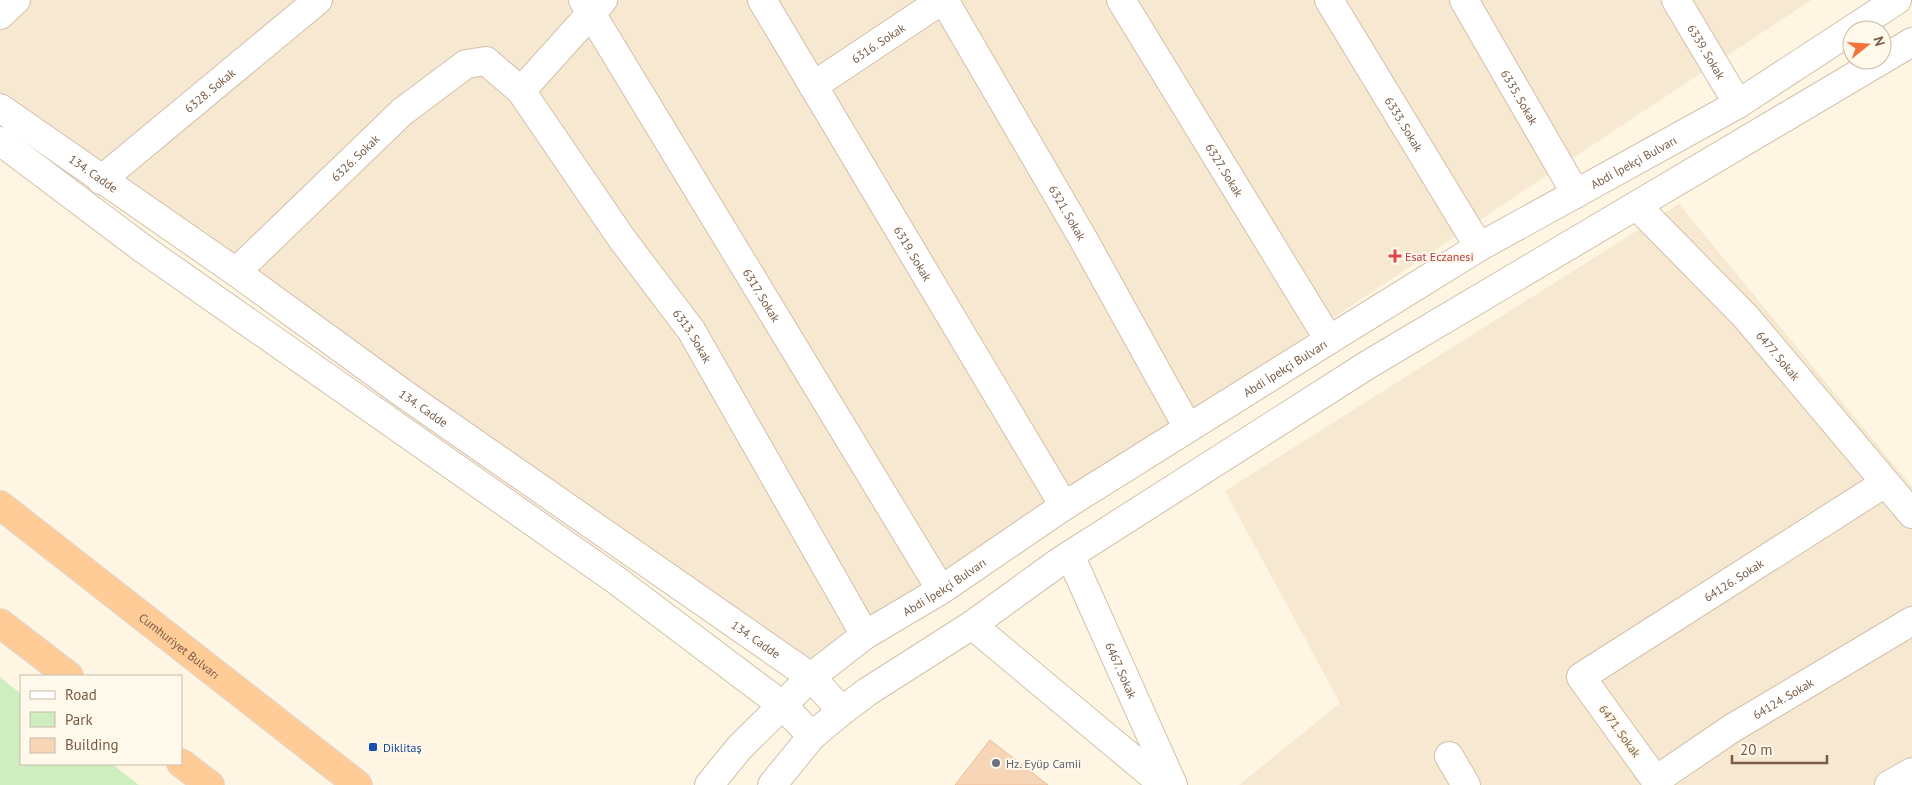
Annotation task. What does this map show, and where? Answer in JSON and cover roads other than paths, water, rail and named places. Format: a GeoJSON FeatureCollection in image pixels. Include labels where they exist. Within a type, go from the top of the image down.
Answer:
{"type":"FeatureCollection","features":[{"type":"Feature","properties":{"kind":"highway","name":"Cumhuriyet Bulvarı"},"geometry":{"type":"LineString","coordinates":[[0,505],[358,785]]}},
{"type":"Feature","properties":{"kind":"highway"},"geometry":{"type":"LineString","coordinates":[[0,623],[68,675]]}},
{"type":"Feature","properties":{"kind":"highway"},"geometry":{"type":"LineString","coordinates":[[182,764],[210,785]]}},
{"type":"Feature","properties":{"kind":"street"},"geometry":{"type":"LineString","coordinates":[[0,15],[16,0]]}},
{"type":"Feature","properties":{"kind":"street","name":"6328. Sokak"},"geometry":{"type":"LineString","coordinates":[[101,180],[318,0]]}},
{"type":"Feature","properties":{"kind":"street","name":"6319. Sokak"},"geometry":{"type":"LineString","coordinates":[[762,0],[1064,506]]}},
{"type":"Feature","properties":{"kind":"street","name":"6316. Sokak"},"geometry":{"type":"LineString","coordinates":[[812,86],[943,0]]}},
{"type":"Feature","properties":{"kind":"street","name":"6321. Sokak"},"geometry":{"type":"LineString","coordinates":[[943,0],[1081,235],[1188,428]]}},
{"type":"Feature","properties":{"kind":"street","name":"6327. Sokak"},"geometry":{"type":"LineString","coordinates":[[1121,0],[1329,340]]}},
{"type":"Feature","properties":{"kind":"street","name":"6333. Sokak"},"geometry":{"type":"LineString","coordinates":[[1329,0],[1479,247]]}},
{"type":"Feature","properties":{"kind":"street","name":"6335. Sokak"},"geometry":{"type":"LineString","coordinates":[[1464,0],[1576,194]]}},
{"type":"Feature","properties":{"kind":"street","name":"6339. Sokak"},"geometry":{"type":"LineString","coordinates":[[1676,0],[1738,104]]}},
{"type":"Feature","properties":{"kind":"street","name":"Abdi İpekçi Bulvarı"},"geometry":{"type":"LineString","coordinates":[[709,785],[740,747],[811,677],[865,635],[941,590],[1064,506],[1479,247],[1738,104],[1887,3]]}},
{"type":"Feature","properties":{"kind":"street"},"geometry":{"type":"LineString","coordinates":[[521,91],[593,4]]}},
{"type":"Feature","properties":{"kind":"street","name":"6317. Sokak"},"geometry":{"type":"LineString","coordinates":[[593,4],[774,316],[941,590]]}},
{"type":"Feature","properties":{"kind":"street"},"geometry":{"type":"LineString","coordinates":[[772,785],[812,736],[842,711],[867,692],[972,625],[1070,555],[1369,364],[1912,42]]}},
{"type":"Feature","properties":{"kind":"street","name":"6313. Sokak"},"geometry":{"type":"LineString","coordinates":[[486,61],[521,91],[622,239],[691,330],[865,635]]}},
{"type":"Feature","properties":{"kind":"street","name":"6326. Sokak"},"geometry":{"type":"LineString","coordinates":[[236,272],[402,112],[466,64],[486,61]]}},
{"type":"Feature","properties":{"kind":"street","name":"134. Cadde"},"geometry":{"type":"LineString","coordinates":[[0,108],[236,272],[404,394],[811,677],[842,711]]}},
{"type":"Feature","properties":{"kind":"street"},"geometry":{"type":"LineString","coordinates":[[0,141],[142,248],[616,580],[782,705],[812,736]]}},
{"type":"Feature","properties":{"kind":"street","name":"6477. Sokak"},"geometry":{"type":"LineString","coordinates":[[1637,206],[1746,317],[1912,514]]}},
{"type":"Feature","properties":{"kind":"street","name":"64126. Sokak"},"geometry":{"type":"LineString","coordinates":[[1581,677],[1885,483]]}},
{"type":"Feature","properties":{"kind":"street","name":"6467. Sokak"},"geometry":{"type":"LineString","coordinates":[[1070,555],[1172,785]]}},
{"type":"Feature","properties":{"kind":"street","name":"64124. Sokak"},"geometry":{"type":"LineString","coordinates":[[1657,782],[1731,729],[1912,621]]}},
{"type":"Feature","properties":{"kind":"street"},"geometry":{"type":"LineString","coordinates":[[972,625],[1164,785]]}},
{"type":"Feature","properties":{"kind":"street","name":"6471. Sokak"},"geometry":{"type":"LineString","coordinates":[[1581,677],[1657,782]]}},
{"type":"Feature","properties":{"kind":"street"},"geometry":{"type":"LineString","coordinates":[[1449,756],[1466,785]]}},
{"type":"Feature","properties":{"kind":"street"},"geometry":{"type":"LineString","coordinates":[[1889,785],[1912,772]]}},
{"type":"Feature","properties":{"kind":"place","name":"Esat Eczanesi"},"geometry":{"type":"Point","coordinates":[1395,256]}},
{"type":"Feature","properties":{"kind":"place","name":"Diklitaş"},"geometry":{"type":"Point","coordinates":[373,747]}},
{"type":"Feature","properties":{"kind":"place","name":"Hz. Eyüp Camii"},"geometry":{"type":"Point","coordinates":[996,763]}}]}
